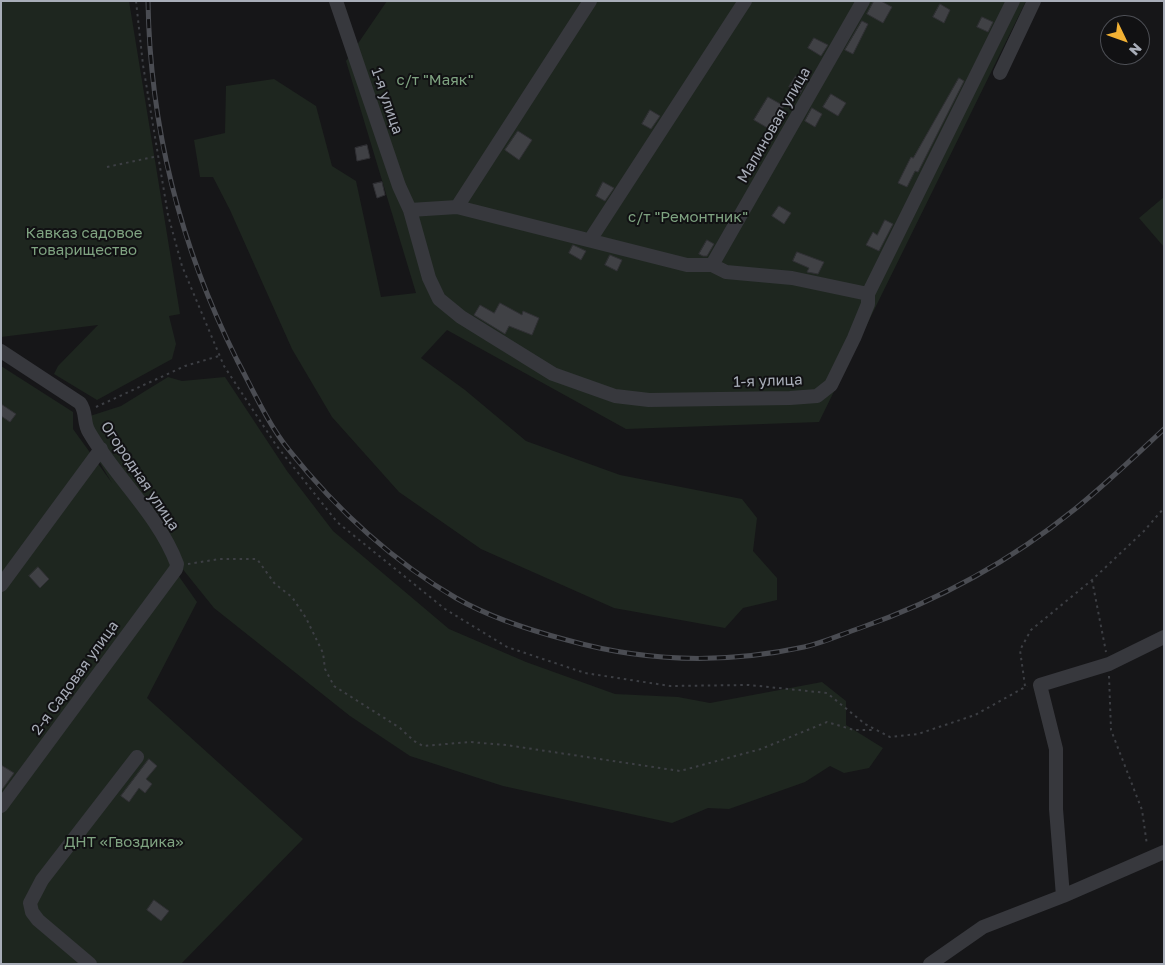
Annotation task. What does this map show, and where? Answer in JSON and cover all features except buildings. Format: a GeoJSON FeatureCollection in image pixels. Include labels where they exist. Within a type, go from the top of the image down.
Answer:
{"type":"FeatureCollection","features":[{"type":"Feature","properties":{"kind":"street","name":"1-я улица"},"geometry":{"type":"LineString","coordinates":[[336,1],[399,186],[410,210],[429,278],[439,299],[461,317],[553,374],[615,396],[649,400],[817,396],[830,385],[868,304],[868,294]]}},
{"type":"Feature","properties":{"kind":"street"},"geometry":{"type":"LineString","coordinates":[[457,207],[590,1]]}},
{"type":"Feature","properties":{"kind":"street"},"geometry":{"type":"LineString","coordinates":[[590,240],[745,1]]}},
{"type":"Feature","properties":{"kind":"street","name":"Малиновая улица"},"geometry":{"type":"LineString","coordinates":[[712,265],[863,1]]}},
{"type":"Feature","properties":{"kind":"street"},"geometry":{"type":"LineString","coordinates":[[410,210],[457,207],[687,265],[712,265],[726,272],[792,278],[868,294],[1013,1]]}},
{"type":"Feature","properties":{"kind":"street"},"geometry":{"type":"LineString","coordinates":[[1000,73],[1034,1]]}},
{"type":"Feature","properties":{"kind":"street"},"geometry":{"type":"LineString","coordinates":[[994,41],[1011,49]]}},
{"type":"Feature","properties":{"kind":"street","name":"Огородная улица"},"geometry":{"type":"LineString","coordinates":[[1,351],[80,403],[86,427],[149,515],[175,558],[176,569]]}},
{"type":"Feature","properties":{"kind":"street"},"geometry":{"type":"LineString","coordinates":[[1,585],[101,449]]}},
{"type":"Feature","properties":{"kind":"street","name":"2-я Садовая улица"},"geometry":{"type":"LineString","coordinates":[[1,806],[176,569]]}},
{"type":"Feature","properties":{"kind":"street"},"geometry":{"type":"LineString","coordinates":[[1063,896],[1056,809],[1056,749],[1040,685],[1109,664],[1164,637]]}},
{"type":"Feature","properties":{"kind":"street"},"geometry":{"type":"LineString","coordinates":[[90,964],[38,920],[32,912],[30,903],[42,880],[137,757]]}},
{"type":"Feature","properties":{"kind":"street"},"geometry":{"type":"LineString","coordinates":[[930,964],[983,927],[1063,896],[1164,852]]}},
{"type":"Feature","properties":{"kind":"path"},"geometry":{"type":"LineString","coordinates":[[136,1],[143,65],[168,215],[182,266],[219,356],[276,444],[337,522],[445,609],[506,647],[585,673],[670,686],[749,685],[827,693],[865,724],[890,737],[918,734],[976,715],[1025,686],[1040,685]]}},
{"type":"Feature","properties":{"kind":"path"},"geometry":{"type":"LineString","coordinates":[[106,166],[158,156]]}},
{"type":"Feature","properties":{"kind":"path"},"geometry":{"type":"LineString","coordinates":[[84,413],[186,366],[219,356]]}},
{"type":"Feature","properties":{"kind":"path"},"geometry":{"type":"LineString","coordinates":[[1025,686],[1020,650],[1031,630],[1092,580],[1144,531],[1164,508]]}},
{"type":"Feature","properties":{"kind":"path"},"geometry":{"type":"LineString","coordinates":[[176,569],[192,562],[256,559],[275,584],[292,596],[306,618],[323,653],[325,669],[334,686],[400,728],[414,741],[423,746],[470,742],[506,745],[680,771],[761,749],[797,732],[827,722],[854,730],[878,730]]}},
{"type":"Feature","properties":{"kind":"path"},"geometry":{"type":"LineString","coordinates":[[1092,580],[1109,664],[1112,730],[1142,810],[1149,858]]}},
{"type":"Feature","properties":{"kind":"green space","name":"Кавказ садовое товарищество"},"geometry":{"type":"Polygon","coordinates":[[[1,1],[129,1],[180,314],[169,316],[176,344],[172,359],[97,400],[54,374],[58,366],[98,325],[1,337],[1,1]]]}},
{"type":"Feature","properties":{"kind":"green space","name":"с/т \"Ремонтник\""},"geometry":{"type":"Polygon","coordinates":[[[387,1],[1026,1],[819,422],[626,429],[447,330],[421,358],[465,390],[526,441],[620,475],[742,499],[757,518],[753,551],[777,578],[777,600],[743,608],[725,628],[614,608],[481,549],[399,492],[332,417],[292,349],[230,210],[213,177],[200,177],[194,140],[225,133],[226,86],[274,79],[316,106],[332,166],[356,181],[381,297],[416,293],[346,61],[387,1]]]}},
{"type":"Feature","properties":{"kind":"green space"},"geometry":{"type":"Polygon","coordinates":[[[1164,197],[1164,247],[1139,218],[1164,197]]]}},
{"type":"Feature","properties":{"kind":"green space","name":"ДНТ «Гвоздика»"},"geometry":{"type":"Polygon","coordinates":[[[1,366],[73,412],[73,429],[112,483],[97,458],[90,416],[121,406],[168,377],[182,381],[225,377],[287,471],[333,531],[449,629],[526,662],[615,694],[678,697],[710,703],[822,682],[846,701],[846,725],[883,748],[869,768],[844,773],[830,766],[805,782],[729,809],[708,808],[672,823],[503,786],[410,756],[350,716],[214,608],[181,567],[173,568],[197,602],[147,698],[303,839],[181,964],[1,964],[1,366]]]}},
{"type":"Feature","properties":{"kind":"railway"},"geometry":{"type":"LineString","coordinates":[[148,1],[150,48],[162,141],[184,230],[199,274],[217,317],[237,360],[268,418],[281,440],[307,472],[345,513],[387,550],[456,598],[510,623],[596,647],[626,653],[685,658],[745,656],[825,641],[917,605],[973,578],[1000,562],[1051,528],[1075,509],[1164,429]]}},
{"type":"Feature","properties":{"kind":"park label","name":"с/т \"Маяк\""},"geometry":{"type":"Point","coordinates":[435,80]}}]}
